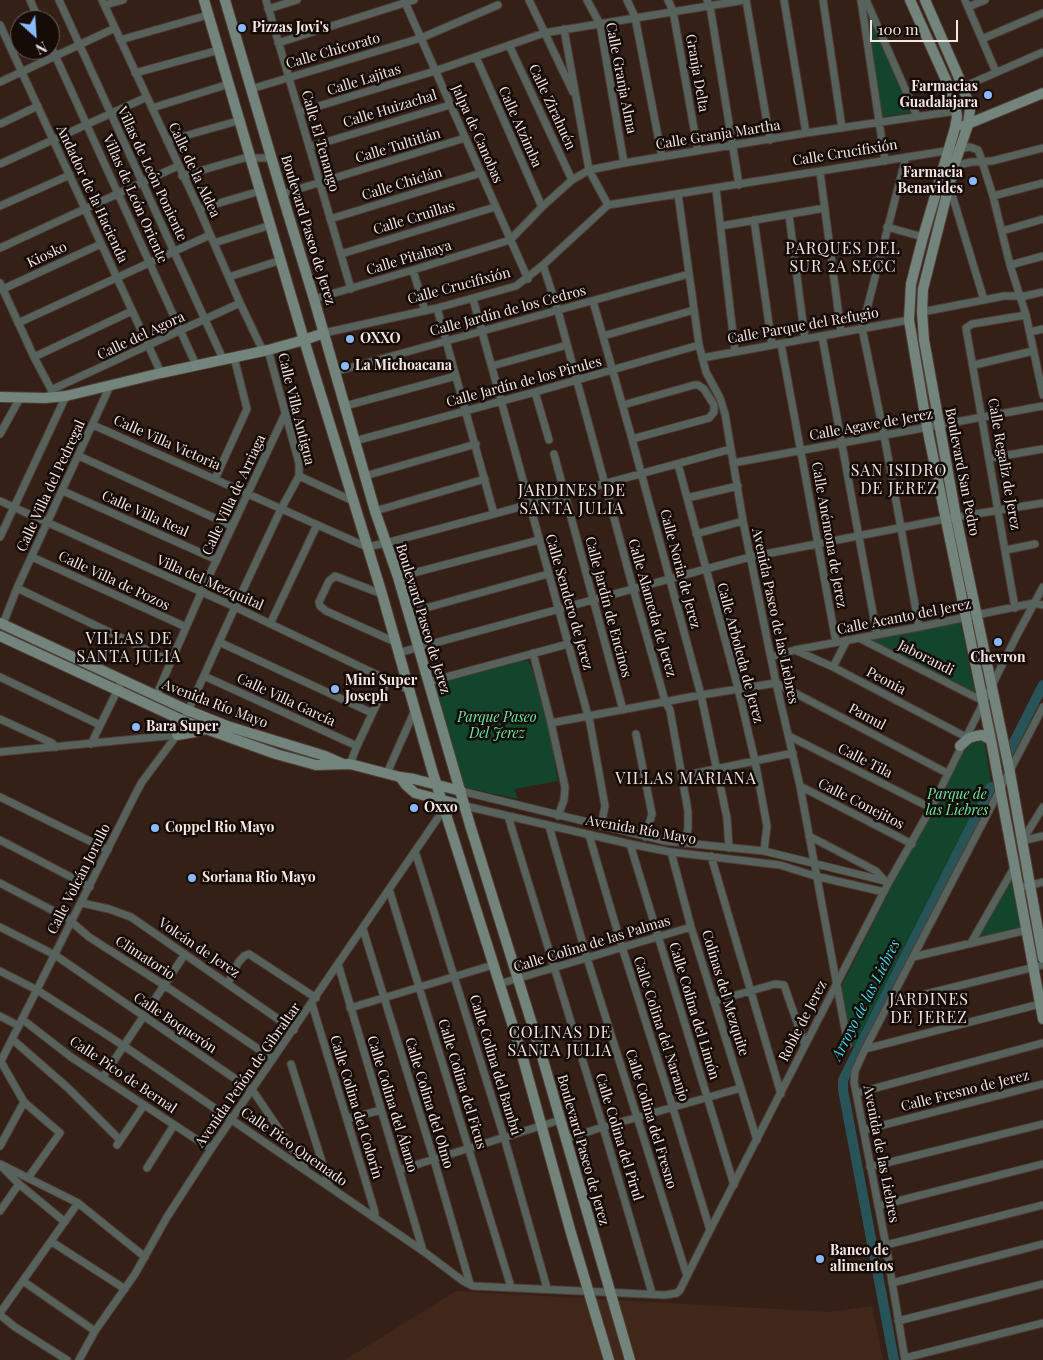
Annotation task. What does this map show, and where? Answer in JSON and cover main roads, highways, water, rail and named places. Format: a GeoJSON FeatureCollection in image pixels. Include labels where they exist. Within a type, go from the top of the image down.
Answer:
{"type":"FeatureCollection","features":[{"type":"Feature","properties":{"kind":"waterway","name":"Arroyo de las Liebres"},"geometry":{"type":"LineString","coordinates":[[1009,752],[1043,685]]}},
{"type":"Feature","properties":{"kind":"waterway","name":"Arroyo de las Liebres"},"geometry":{"type":"LineString","coordinates":[[894,1360],[843,1090],[843,1080],[991,787]]}},
{"type":"Feature","properties":{"kind":"place","name":"Pizzas Jovi's"},"geometry":{"type":"Point","coordinates":[242,28]}},
{"type":"Feature","properties":{"kind":"place","name":"Farmacias Guadalajara"},"geometry":{"type":"Point","coordinates":[988,95]}},
{"type":"Feature","properties":{"kind":"place","name":"Farmacia Benavides"},"geometry":{"type":"Point","coordinates":[973,181]}},
{"type":"Feature","properties":{"kind":"place","name":"OXXO"},"geometry":{"type":"Point","coordinates":[350,339]}},
{"type":"Feature","properties":{"kind":"place","name":"La Michoacana"},"geometry":{"type":"Point","coordinates":[345,366]}},
{"type":"Feature","properties":{"kind":"place","name":"Chevron"},"geometry":{"type":"Point","coordinates":[998,642]}},
{"type":"Feature","properties":{"kind":"place","name":"Mini Super Joseph"},"geometry":{"type":"Point","coordinates":[335,689]}},
{"type":"Feature","properties":{"kind":"place","name":"Bara Super"},"geometry":{"type":"Point","coordinates":[136,727]}},
{"type":"Feature","properties":{"kind":"place","name":"Oxxo"},"geometry":{"type":"Point","coordinates":[414,808]}},
{"type":"Feature","properties":{"kind":"place","name":"Coppel Rio Mayo"},"geometry":{"type":"Point","coordinates":[155,828]}},
{"type":"Feature","properties":{"kind":"place","name":"Soriana Rio Mayo"},"geometry":{"type":"Point","coordinates":[192,878]}},
{"type":"Feature","properties":{"kind":"place","name":"Banco de alimentos"},"geometry":{"type":"Point","coordinates":[820,1259]}},
{"type":"Feature","properties":{"kind":"district","name":"PARQUES DEL SUR 2A SECC"},"geometry":{"type":"Point","coordinates":[843,258]}},
{"type":"Feature","properties":{"kind":"district","name":"SAN ISIDRO DE JEREZ"},"geometry":{"type":"Point","coordinates":[899,480]}},
{"type":"Feature","properties":{"kind":"district","name":"JARDINES DE SANTA JULIA"},"geometry":{"type":"Point","coordinates":[572,500]}},
{"type":"Feature","properties":{"kind":"district","name":"VILLAS DE SANTA JULIA"},"geometry":{"type":"Point","coordinates":[129,648]}},
{"type":"Feature","properties":{"kind":"district","name":"VILLAS MARIANA"},"geometry":{"type":"Point","coordinates":[686,779]}},
{"type":"Feature","properties":{"kind":"district","name":"JARDINES DE JEREZ"},"geometry":{"type":"Point","coordinates":[929,1009]}},
{"type":"Feature","properties":{"kind":"district","name":"COLINAS DE SANTA JULIA"},"geometry":{"type":"Point","coordinates":[560,1042]}},
{"type":"Feature","properties":{"kind":"park label","name":"Parque Paseo Del Jerez"},"geometry":{"type":"Point","coordinates":[497,726]}},
{"type":"Feature","properties":{"kind":"park label","name":"Parque de las Liebres"},"geometry":{"type":"Point","coordinates":[957,804]}}]}
